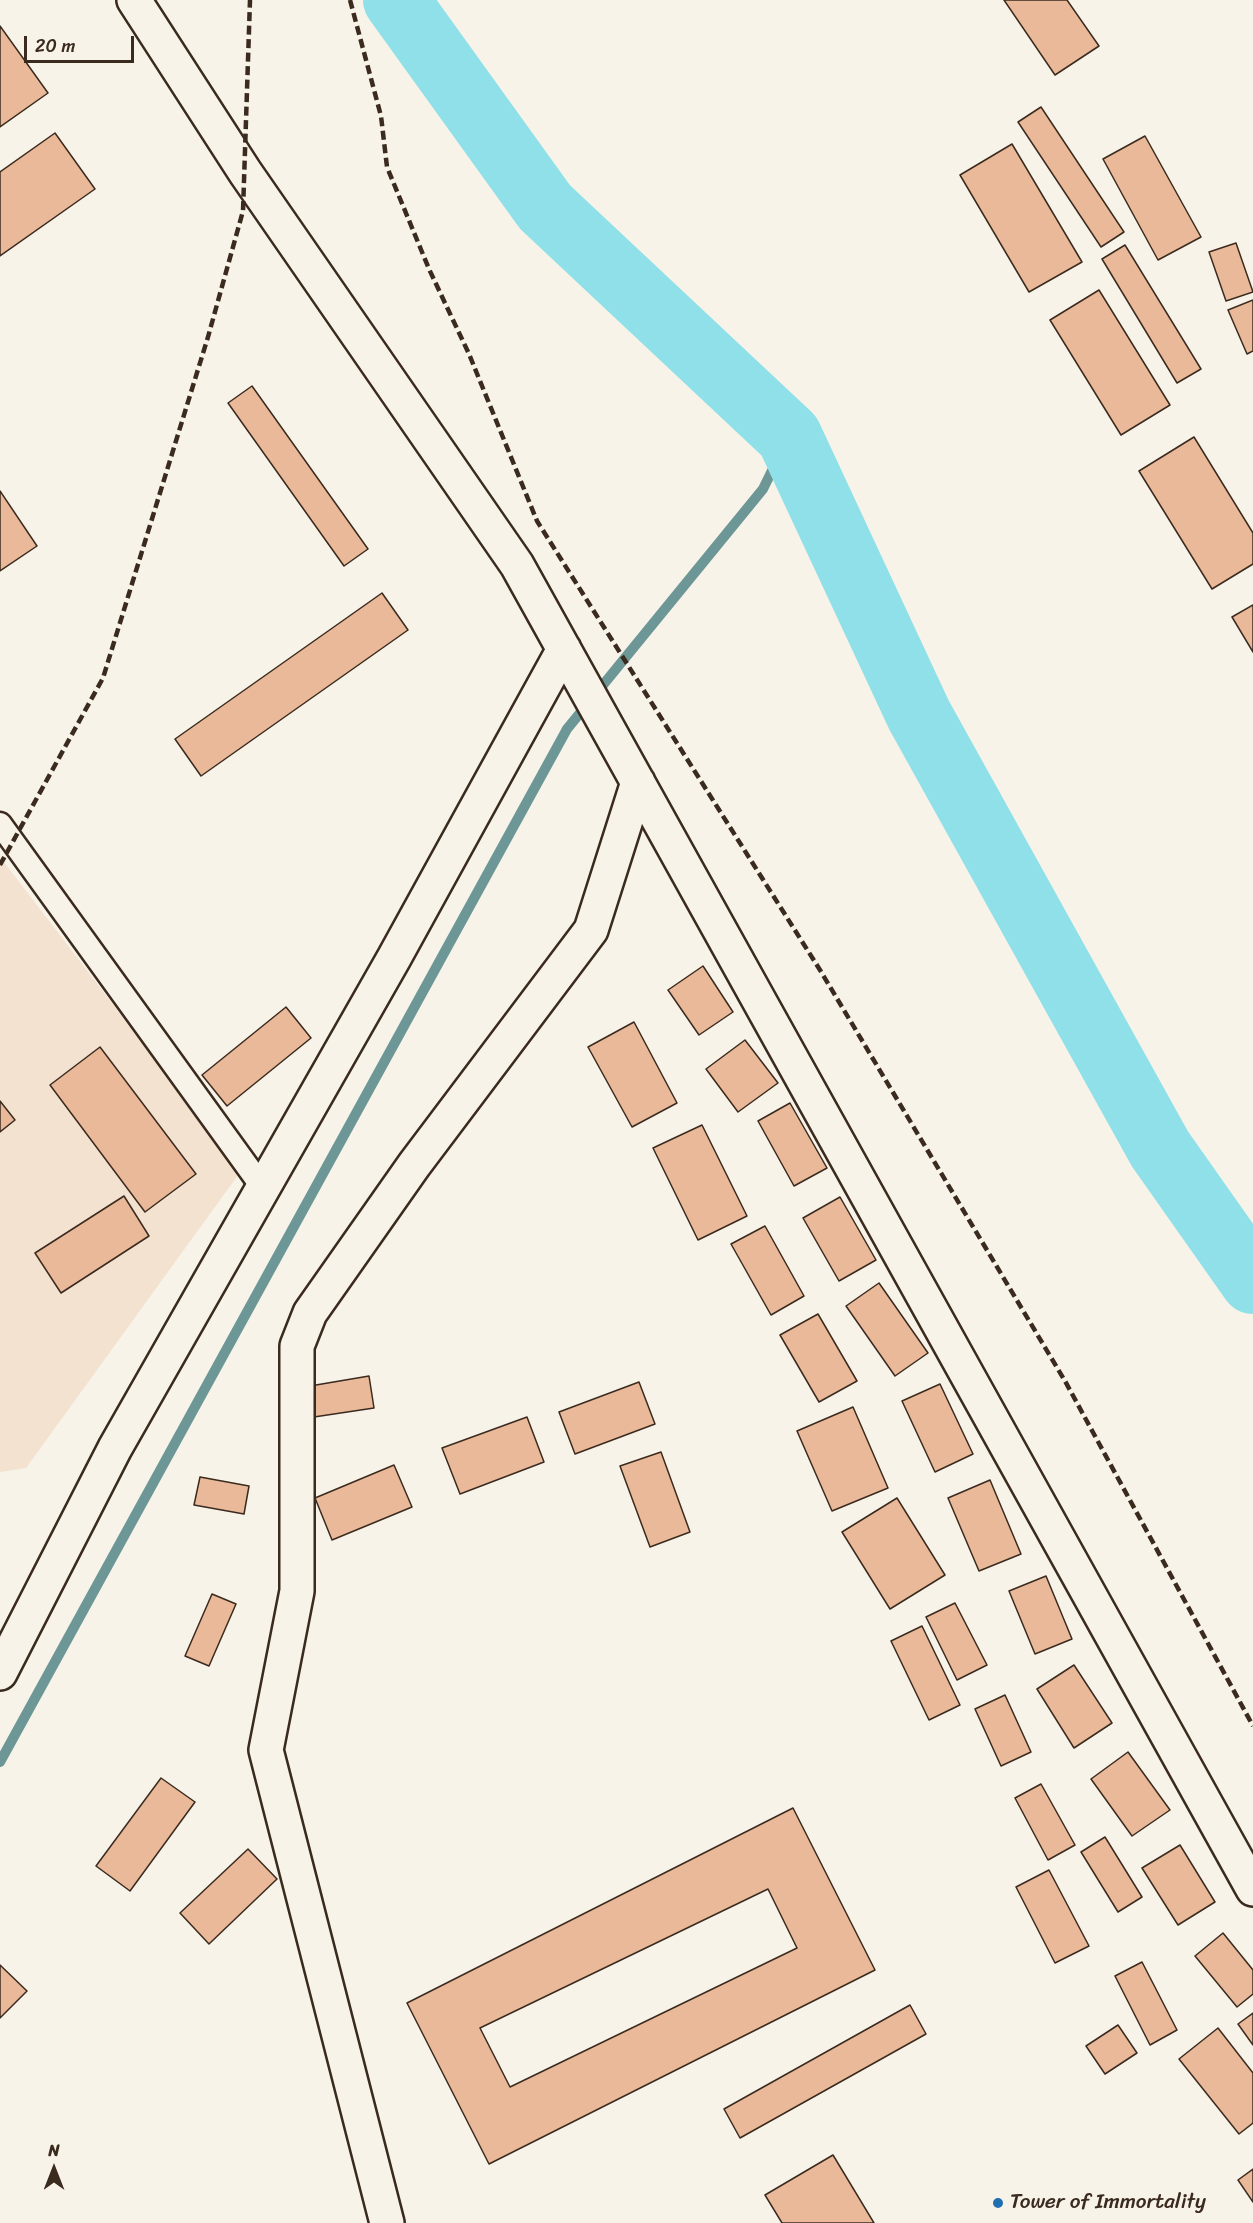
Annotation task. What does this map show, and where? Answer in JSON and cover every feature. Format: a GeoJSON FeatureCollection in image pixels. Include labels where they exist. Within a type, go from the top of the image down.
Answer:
{"type":"FeatureCollection","features":[{"type":"Feature","properties":{"kind":"street"},"geometry":{"type":"LineString","coordinates":[[134,0],[245,171],[517,565],[1253,1889]]}},
{"type":"Feature","properties":{"kind":"street"},"geometry":{"type":"LineString","coordinates":[[0,1673],[115,1448],[394,958],[572,663]]}},
{"type":"Feature","properties":{"kind":"street"},"geometry":{"type":"LineString","coordinates":[[387,2223],[266,1750],[297,1591],[297,1346],[310,1313],[414,1165],[591,930],[638,782]]}},
{"type":"Feature","properties":{"kind":"lane"},"geometry":{"type":"LineString","coordinates":[[0,824],[263,1188]]}},
{"type":"Feature","properties":{"kind":"shaded area"},"geometry":{"type":"Polygon","coordinates":[[[0,857],[241,1171],[26,1468],[0,1472],[0,857]]]}},
{"type":"Feature","properties":{"kind":"building"},"geometry":{"type":"Polygon","coordinates":[[[1004,0],[1067,0],[1099,46],[1055,75],[1004,0]]]}},
{"type":"Feature","properties":{"kind":"building"},"geometry":{"type":"Polygon","coordinates":[[[0,26],[48,93],[0,127],[0,26]]]}},
{"type":"Feature","properties":{"kind":"building"},"geometry":{"type":"Polygon","coordinates":[[[1041,107],[1124,232],[1101,247],[1018,122],[1041,107]]]}},
{"type":"Feature","properties":{"kind":"building"},"geometry":{"type":"Polygon","coordinates":[[[55,133],[95,189],[0,256],[0,172],[55,133]]]}},
{"type":"Feature","properties":{"kind":"building"},"geometry":{"type":"Polygon","coordinates":[[[1145,136],[1201,237],[1158,260],[1103,159],[1145,136]]]}},
{"type":"Feature","properties":{"kind":"building"},"geometry":{"type":"Polygon","coordinates":[[[1012,144],[1082,262],[1029,292],[960,175],[1012,144]]]}},
{"type":"Feature","properties":{"kind":"building"},"geometry":{"type":"Polygon","coordinates":[[[1236,243],[1253,292],[1226,301],[1209,252],[1236,243]]]}},
{"type":"Feature","properties":{"kind":"building"},"geometry":{"type":"Polygon","coordinates":[[[1125,245],[1201,369],[1177,383],[1102,259],[1125,245]]]}},
{"type":"Feature","properties":{"kind":"building"},"geometry":{"type":"Polygon","coordinates":[[[1099,290],[1170,405],[1121,435],[1050,320],[1099,290]]]}},
{"type":"Feature","properties":{"kind":"building"},"geometry":{"type":"Polygon","coordinates":[[[1253,300],[1253,351],[1247,354],[1228,310],[1253,300]]]}},
{"type":"Feature","properties":{"kind":"building"},"geometry":{"type":"Polygon","coordinates":[[[252,386],[368,549],[344,566],[228,403],[252,386]]]}},
{"type":"Feature","properties":{"kind":"building"},"geometry":{"type":"Polygon","coordinates":[[[1194,437],[1253,533],[1253,564],[1212,589],[1139,471],[1194,437]]]}},
{"type":"Feature","properties":{"kind":"building"},"geometry":{"type":"Polygon","coordinates":[[[0,491],[37,546],[0,571],[0,491]]]}},
{"type":"Feature","properties":{"kind":"building"},"geometry":{"type":"Polygon","coordinates":[[[382,593],[408,630],[201,776],[175,739],[382,593]]]}},
{"type":"Feature","properties":{"kind":"building"},"geometry":{"type":"Polygon","coordinates":[[[1253,605],[1253,652],[1232,617],[1253,605]]]}},
{"type":"Feature","properties":{"kind":"building"},"geometry":{"type":"Polygon","coordinates":[[[703,966],[733,1012],[699,1035],[668,990],[703,966]]]}},
{"type":"Feature","properties":{"kind":"building"},"geometry":{"type":"Polygon","coordinates":[[[286,1007],[311,1038],[227,1106],[202,1075],[286,1007]]]}},
{"type":"Feature","properties":{"kind":"building"},"geometry":{"type":"Polygon","coordinates":[[[634,1022],[677,1103],[632,1127],[588,1047],[634,1022]]]}},
{"type":"Feature","properties":{"kind":"building"},"geometry":{"type":"Polygon","coordinates":[[[745,1040],[778,1083],[738,1112],[706,1069],[745,1040]]]}},
{"type":"Feature","properties":{"kind":"building"},"geometry":{"type":"Polygon","coordinates":[[[100,1047],[196,1174],[145,1212],[50,1085],[100,1047]]]}},
{"type":"Feature","properties":{"kind":"building"},"geometry":{"type":"Polygon","coordinates":[[[0,1101],[15,1120],[0,1132],[0,1101]]]}},
{"type":"Feature","properties":{"kind":"building"},"geometry":{"type":"Polygon","coordinates":[[[790,1103],[827,1168],[794,1186],[758,1121],[790,1103]]]}},
{"type":"Feature","properties":{"kind":"building"},"geometry":{"type":"Polygon","coordinates":[[[702,1125],[747,1216],[698,1240],[653,1148],[702,1125]]]}},
{"type":"Feature","properties":{"kind":"building"},"geometry":{"type":"Polygon","coordinates":[[[124,1196],[149,1236],[61,1293],[35,1253],[124,1196]]]}},
{"type":"Feature","properties":{"kind":"building"},"geometry":{"type":"Polygon","coordinates":[[[840,1197],[876,1260],[839,1281],[803,1218],[840,1197]]]}},
{"type":"Feature","properties":{"kind":"building"},"geometry":{"type":"Polygon","coordinates":[[[765,1226],[804,1296],[771,1315],[731,1244],[765,1226]]]}},
{"type":"Feature","properties":{"kind":"building"},"geometry":{"type":"Polygon","coordinates":[[[879,1283],[928,1353],[895,1376],[846,1306],[879,1283]]]}},
{"type":"Feature","properties":{"kind":"building"},"geometry":{"type":"Polygon","coordinates":[[[818,1314],[857,1381],[819,1402],[780,1335],[818,1314]]]}},
{"type":"Feature","properties":{"kind":"building"},"geometry":{"type":"Polygon","coordinates":[[[369,1376],[374,1408],[314,1417],[310,1386],[369,1376]]]}},
{"type":"Feature","properties":{"kind":"building"},"geometry":{"type":"Polygon","coordinates":[[[639,1382],[655,1424],[575,1454],[559,1412],[639,1382]]]}},
{"type":"Feature","properties":{"kind":"building"},"geometry":{"type":"Polygon","coordinates":[[[940,1384],[973,1454],[935,1472],[902,1401],[940,1384]]]}},
{"type":"Feature","properties":{"kind":"building"},"geometry":{"type":"Polygon","coordinates":[[[853,1407],[888,1488],[832,1511],[797,1431],[853,1407]]]}},
{"type":"Feature","properties":{"kind":"building"},"geometry":{"type":"Polygon","coordinates":[[[527,1417],[544,1462],[460,1494],[442,1448],[527,1417]]]}},
{"type":"Feature","properties":{"kind":"building"},"geometry":{"type":"Polygon","coordinates":[[[661,1452],[690,1532],[650,1547],[620,1466],[661,1452]]]}},
{"type":"Feature","properties":{"kind":"building"},"geometry":{"type":"Polygon","coordinates":[[[394,1465],[412,1507],[332,1540],[315,1498],[394,1465]]]}},
{"type":"Feature","properties":{"kind":"building"},"geometry":{"type":"Polygon","coordinates":[[[200,1477],[249,1486],[244,1514],[194,1505],[200,1477]]]}},
{"type":"Feature","properties":{"kind":"building"},"geometry":{"type":"Polygon","coordinates":[[[990,1480],[1021,1554],[979,1571],[948,1498],[990,1480]]]}},
{"type":"Feature","properties":{"kind":"building"},"geometry":{"type":"Polygon","coordinates":[[[897,1498],[945,1575],[890,1609],[842,1532],[897,1498]]]}},
{"type":"Feature","properties":{"kind":"building"},"geometry":{"type":"Polygon","coordinates":[[[1046,1576],[1072,1639],[1035,1654],[1009,1591],[1046,1576]]]}},
{"type":"Feature","properties":{"kind":"building"},"geometry":{"type":"Polygon","coordinates":[[[212,1594],[236,1604],[209,1666],[185,1656],[212,1594]]]}},
{"type":"Feature","properties":{"kind":"building"},"geometry":{"type":"Polygon","coordinates":[[[955,1603],[987,1665],[957,1680],[926,1617],[955,1603]]]}},
{"type":"Feature","properties":{"kind":"building"},"geometry":{"type":"Polygon","coordinates":[[[922,1626],[960,1705],[929,1720],[891,1641],[922,1626]]]}},
{"type":"Feature","properties":{"kind":"building"},"geometry":{"type":"Polygon","coordinates":[[[1074,1665],[1112,1723],[1074,1748],[1037,1689],[1074,1665]]]}},
{"type":"Feature","properties":{"kind":"building"},"geometry":{"type":"Polygon","coordinates":[[[1005,1695],[1031,1752],[1001,1766],[975,1709],[1005,1695]]]}},
{"type":"Feature","properties":{"kind":"building"},"geometry":{"type":"Polygon","coordinates":[[[1128,1752],[1170,1810],[1132,1836],[1091,1779],[1128,1752]]]}},
{"type":"Feature","properties":{"kind":"building"},"geometry":{"type":"Polygon","coordinates":[[[161,1778],[195,1802],[130,1891],[96,1866],[161,1778]]]}},
{"type":"Feature","properties":{"kind":"building"},"geometry":{"type":"Polygon","coordinates":[[[1041,1784],[1075,1845],[1048,1860],[1015,1798],[1041,1784]]]}},
{"type":"Feature","properties":{"kind":"building"},"geometry":{"type":"Polygon","coordinates":[[[793,1808],[875,1970],[489,2164],[407,2003],[793,1808]],[[768,1889],[480,2028],[510,2087],[797,1948],[768,1889]]]}},
{"type":"Feature","properties":{"kind":"building"},"geometry":{"type":"Polygon","coordinates":[[[1105,1837],[1142,1897],[1118,1912],[1081,1852],[1105,1837]]]}},
{"type":"Feature","properties":{"kind":"building"},"geometry":{"type":"Polygon","coordinates":[[[1180,1845],[1215,1902],[1178,1925],[1142,1868],[1180,1845]]]}},
{"type":"Feature","properties":{"kind":"building"},"geometry":{"type":"Polygon","coordinates":[[[248,1849],[277,1879],[209,1944],[180,1913],[248,1849]]]}},
{"type":"Feature","properties":{"kind":"building"},"geometry":{"type":"Polygon","coordinates":[[[1049,1870],[1089,1946],[1055,1963],[1016,1887],[1049,1870]]]}},
{"type":"Feature","properties":{"kind":"building"},"geometry":{"type":"Polygon","coordinates":[[[1223,1933],[1253,1970],[1253,1994],[1237,2007],[1195,1956],[1223,1933]]]}},
{"type":"Feature","properties":{"kind":"building"},"geometry":{"type":"Polygon","coordinates":[[[1142,1962],[1177,2030],[1150,2045],[1115,1976],[1142,1962]]]}},
{"type":"Feature","properties":{"kind":"building"},"geometry":{"type":"Polygon","coordinates":[[[0,1965],[27,1991],[0,2018],[0,1965]]]}},
{"type":"Feature","properties":{"kind":"building"},"geometry":{"type":"Polygon","coordinates":[[[910,2005],[926,2034],[740,2138],[724,2109],[910,2005]]]}},
{"type":"Feature","properties":{"kind":"building"},"geometry":{"type":"Polygon","coordinates":[[[1253,2013],[1253,2045],[1238,2024],[1253,2013]]]}},
{"type":"Feature","properties":{"kind":"building"},"geometry":{"type":"Polygon","coordinates":[[[1118,2025],[1137,2053],[1105,2074],[1086,2046],[1118,2025]]]}},
{"type":"Feature","properties":{"kind":"building"},"geometry":{"type":"Polygon","coordinates":[[[1218,2028],[1253,2073],[1253,2123],[1239,2134],[1179,2059],[1218,2028]]]}},
{"type":"Feature","properties":{"kind":"building"},"geometry":{"type":"Polygon","coordinates":[[[833,2155],[874,2223],[782,2223],[765,2195],[833,2155]]]}},
{"type":"Feature","properties":{"kind":"building"},"geometry":{"type":"Polygon","coordinates":[[[1253,2169],[1253,2202],[1238,2180],[1253,2169]]]}},
{"type":"Feature","properties":{"kind":"waterway"},"geometry":{"type":"LineString","coordinates":[[396,0],[545,207],[789,436],[919,715],[1160,1149],[1253,1281]]}},
{"type":"Feature","properties":{"kind":"waterway"},"geometry":{"type":"LineString","coordinates":[[0,1762],[567,729],[763,489],[789,436]]}},
{"type":"Feature","properties":{"kind":"railway"},"geometry":{"type":"LineString","coordinates":[[0,865],[103,678],[208,337],[243,211],[250,0]]}},
{"type":"Feature","properties":{"kind":"railway"},"geometry":{"type":"LineString","coordinates":[[350,0],[381,116],[387,167],[429,269],[469,354],[537,521],[820,970],[1065,1381],[1253,1726]]}},
{"type":"Feature","properties":{"kind":"place","name":"Tower of Immortality"},"geometry":{"type":"Point","coordinates":[998,2203]}}]}
